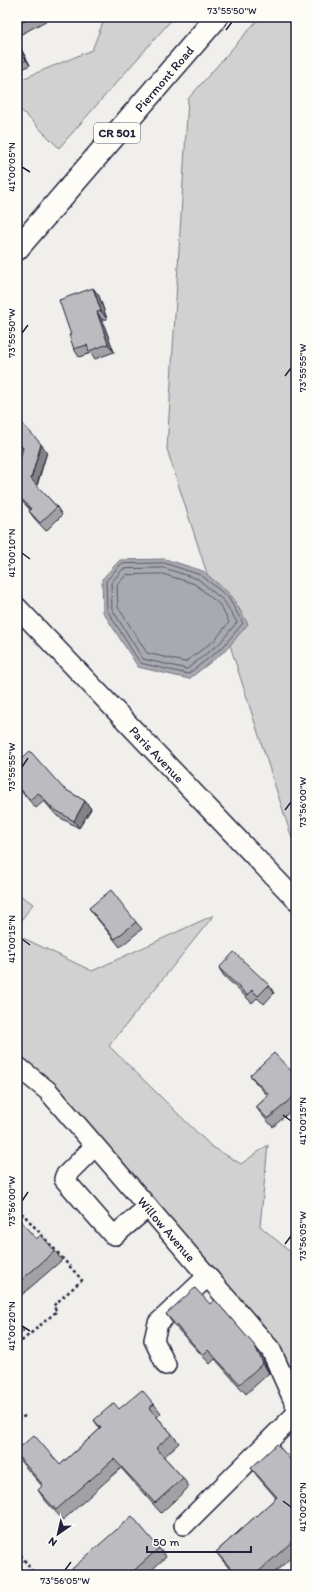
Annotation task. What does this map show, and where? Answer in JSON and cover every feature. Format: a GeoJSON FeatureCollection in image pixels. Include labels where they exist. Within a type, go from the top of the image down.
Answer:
{"type":"FeatureCollection","features":[{"type":"Feature","properties":{"kind":"main road","name":"Piermont Road"},"geometry":{"type":"LineString","coordinates":[[17,249],[217,17]]}},
{"type":"Feature","properties":{"kind":"street","name":"Paris Avenue"},"geometry":{"type":"LineString","coordinates":[[17,607],[296,900]]}},
{"type":"Feature","properties":{"kind":"street","name":"Willow Avenue"},"geometry":{"type":"LineString","coordinates":[[17,1066],[48,1091],[271,1350],[296,1406]]}},
{"type":"Feature","properties":{"kind":"street"},"geometry":{"type":"LineString","coordinates":[[95,1146],[65,1176],[64,1179],[112,1234],[115,1234],[148,1207]]}},
{"type":"Feature","properties":{"kind":"street"},"geometry":{"type":"LineString","coordinates":[[166,1365],[154,1340],[158,1323],[208,1276]]}},
{"type":"Feature","properties":{"kind":"street"},"geometry":{"type":"LineString","coordinates":[[184,1525],[296,1414]]}},
{"type":"Feature","properties":{"kind":"path"},"geometry":{"type":"LineString","coordinates":[[17,1220],[23,1214],[82,1280],[53,1306],[57,1311],[17,1345]]}},
{"type":"Feature","properties":{"kind":"path"},"geometry":{"type":"LineString","coordinates":[[17,1420],[27,1415]]}},
{"type":"Feature","properties":{"kind":"path"},"geometry":{"type":"LineString","coordinates":[[17,1550],[35,1575]]}},
{"type":"Feature","properties":{"kind":"shaded area"},"geometry":{"type":"Polygon","coordinates":[[[105,17],[174,17],[59,148],[17,106],[17,81],[92,50],[105,17]]]}},
{"type":"Feature","properties":{"kind":"shaded area"},"geometry":{"type":"Polygon","coordinates":[[[260,17],[296,17],[296,851],[167,449],[188,99],[260,17]]]}},
{"type":"Feature","properties":{"kind":"shaded area"},"geometry":{"type":"Polygon","coordinates":[[[17,893],[33,904],[17,926],[17,893]]]}},
{"type":"Feature","properties":{"kind":"shaded area"},"geometry":{"type":"Polygon","coordinates":[[[214,915],[109,1046],[211,1146],[241,1164],[268,1145],[260,1226],[296,1257],[296,1379],[263,1325],[67,1099],[17,1060],[17,935],[92,971],[214,915]]]}},
{"type":"Feature","properties":{"kind":"water"},"geometry":{"type":"Polygon","coordinates":[[[165,559],[203,571],[231,595],[248,624],[226,650],[189,679],[138,667],[103,612],[102,579],[120,560],[165,559]]]}},
{"type":"Feature","properties":{"kind":"building"},"geometry":{"type":"Polygon","coordinates":[[[17,17],[33,17],[17,25],[17,17]]]}},
{"type":"Feature","properties":{"kind":"building"},"geometry":{"type":"Polygon","coordinates":[[[17,43],[26,60],[17,65],[17,43]]]}},
{"type":"Feature","properties":{"kind":"building"},"geometry":{"type":"Polygon","coordinates":[[[93,288],[101,311],[97,312],[108,344],[89,351],[87,345],[74,349],[69,335],[71,335],[59,300],[93,288]]]}},
{"type":"Feature","properties":{"kind":"building"},"geometry":{"type":"Polygon","coordinates":[[[23,424],[41,444],[31,479],[57,507],[40,523],[29,511],[31,509],[17,494],[17,470],[23,448],[17,441],[17,429],[23,424]]]}},
{"type":"Feature","properties":{"kind":"building"},"geometry":{"type":"Polygon","coordinates":[[[30,751],[63,788],[85,801],[74,821],[52,808],[38,793],[30,800],[17,785],[17,763],[30,751]]]}},
{"type":"Feature","properties":{"kind":"building"},"geometry":{"type":"Polygon","coordinates":[[[111,890],[136,922],[115,939],[89,908],[111,890]]]}},
{"type":"Feature","properties":{"kind":"building"},"geometry":{"type":"Polygon","coordinates":[[[234,952],[269,985],[258,996],[252,990],[247,995],[219,968],[234,952]]]}},
{"type":"Feature","properties":{"kind":"building"},"geometry":{"type":"Polygon","coordinates":[[[274,1053],[294,1074],[291,1077],[296,1082],[296,1094],[268,1119],[256,1107],[269,1095],[250,1075],[274,1053]]]}},
{"type":"Feature","properties":{"kind":"building"},"geometry":{"type":"Polygon","coordinates":[[[19,1219],[36,1239],[41,1235],[55,1251],[17,1284],[17,1221],[19,1219]]]}},
{"type":"Feature","properties":{"kind":"building"},"geometry":{"type":"Polygon","coordinates":[[[195,1288],[210,1304],[215,1300],[255,1346],[263,1363],[240,1384],[208,1350],[203,1355],[166,1314],[195,1288]]]}},
{"type":"Feature","properties":{"kind":"building"},"geometry":{"type":"Polygon","coordinates":[[[142,1390],[154,1404],[149,1408],[172,1434],[156,1448],[183,1478],[155,1503],[114,1459],[56,1510],[38,1490],[43,1485],[17,1455],[17,1450],[34,1435],[60,1465],[101,1428],[94,1420],[114,1403],[119,1409],[142,1390]]]}},
{"type":"Feature","properties":{"kind":"building"},"geometry":{"type":"Polygon","coordinates":[[[277,1444],[296,1466],[296,1538],[255,1575],[237,1575],[216,1552],[277,1497],[251,1468],[277,1444]]]}},
{"type":"Feature","properties":{"kind":"building"},"geometry":{"type":"Polygon","coordinates":[[[132,1516],[159,1548],[129,1575],[65,1575],[132,1516]]]}}]}
